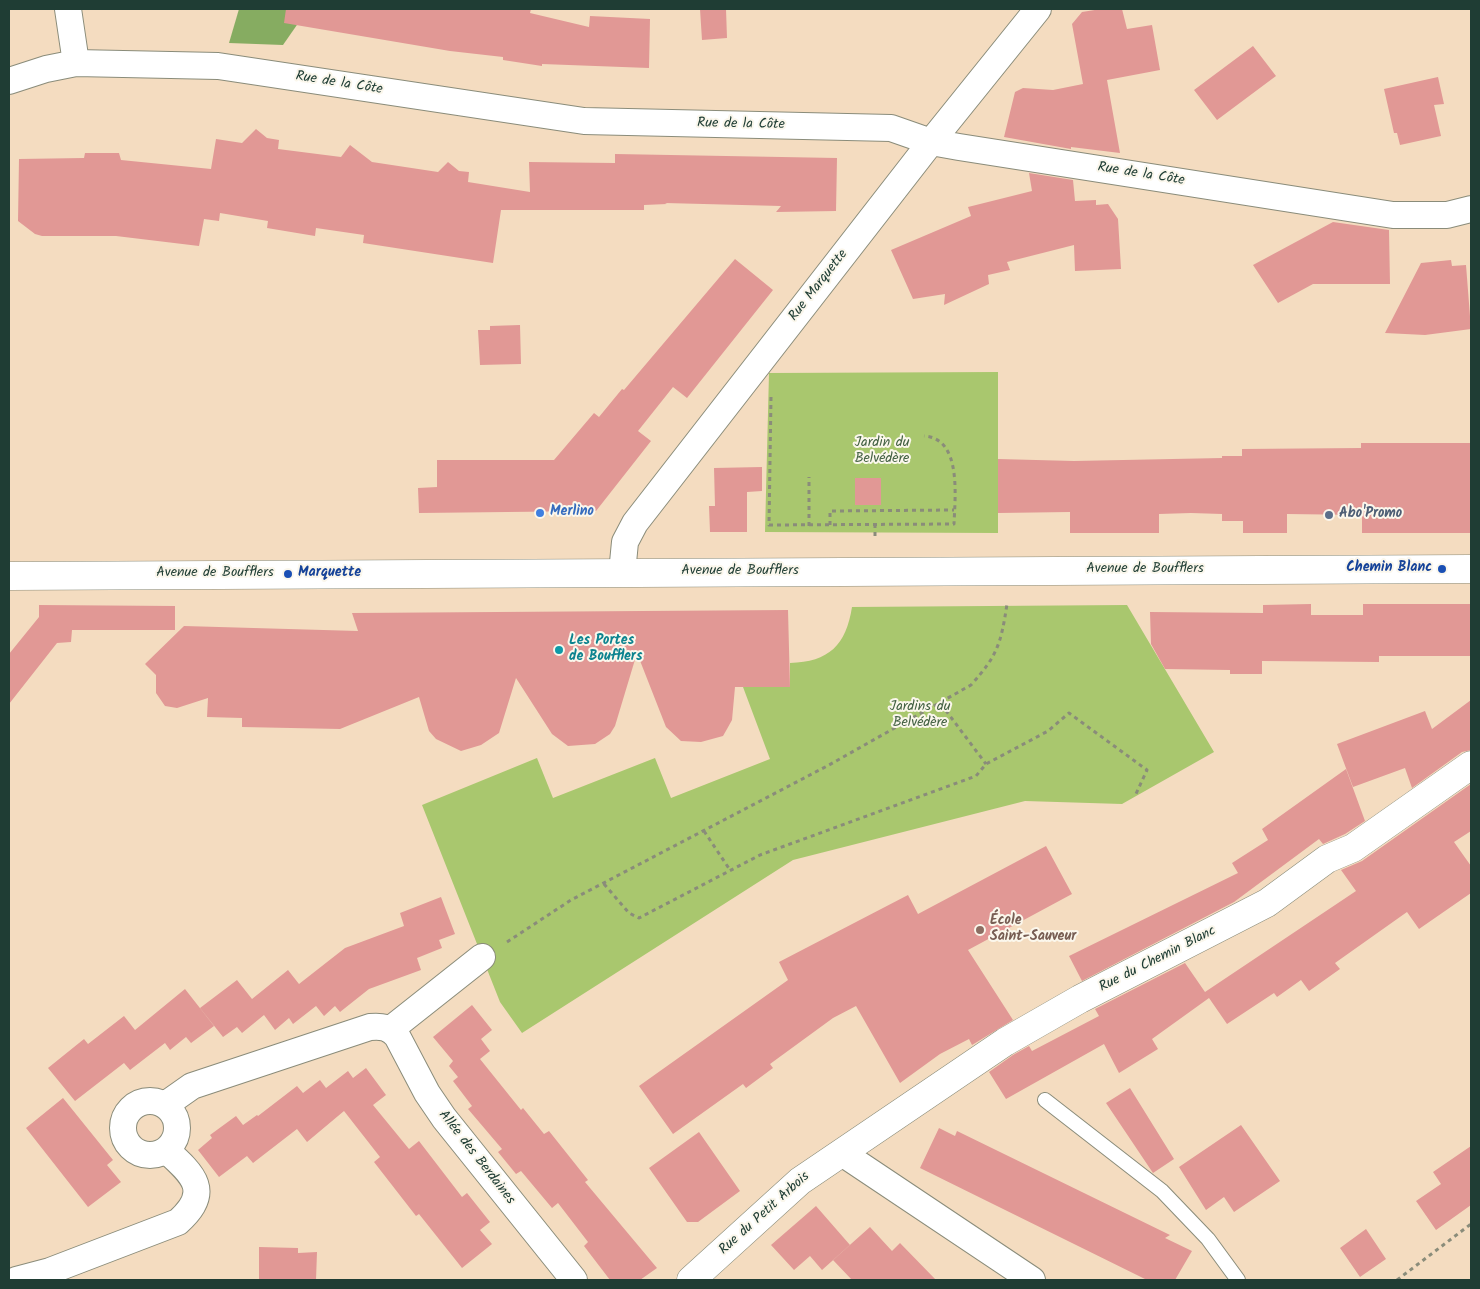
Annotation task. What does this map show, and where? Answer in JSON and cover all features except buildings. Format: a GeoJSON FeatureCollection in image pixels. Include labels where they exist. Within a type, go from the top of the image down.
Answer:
{"type":"FeatureCollection","features":[{"type":"Feature","properties":{"kind":"street"},"geometry":{"type":"LineString","coordinates":[[68,9],[76,63]]}},
{"type":"Feature","properties":{"kind":"street","name":"Rue Marquette"},"geometry":{"type":"LineString","coordinates":[[622,573],[625,542],[635,523],[931,142],[1038,9]]}},
{"type":"Feature","properties":{"kind":"street","name":"Rue de la Côte"},"geometry":{"type":"LineString","coordinates":[[9,81],[46,68],[76,63],[218,66],[584,121],[891,128],[931,142],[1393,215],[1447,215],[1471,209]]}},
{"type":"Feature","properties":{"kind":"street","name":"Avenue de Boufflers"},"geometry":{"type":"LineString","coordinates":[[9,576],[1471,569]]}},
{"type":"Feature","properties":{"kind":"street","name":"Rue du Chemin Blanc"},"geometry":{"type":"LineString","coordinates":[[842,1153],[1004,1042],[1036,1023],[1267,903],[1327,859],[1352,848],[1471,765]]}},
{"type":"Feature","properties":{"kind":"street"},"geometry":{"type":"LineString","coordinates":[[165,1105],[192,1086],[370,1027],[382,1026],[390,1029],[482,957]]}},
{"type":"Feature","properties":{"kind":"street","name":"Allée des Berdaines"},"geometry":{"type":"LineString","coordinates":[[390,1029],[397,1036],[427,1093],[444,1118],[574,1280]]}},
{"type":"Feature","properties":{"kind":"street"},"geometry":{"type":"LineString","coordinates":[[147,1100],[165,1105],[176,1118],[177,1127],[172,1144],[166,1150],[158,1154],[140,1153],[126,1142],[122,1124],[131,1108],[138,1103],[147,1100]]}},
{"type":"Feature","properties":{"kind":"street"},"geometry":{"type":"LineString","coordinates":[[16,1280],[50,1276],[178,1222],[192,1210],[198,1196],[195,1183],[166,1150]]}},
{"type":"Feature","properties":{"kind":"street"},"geometry":{"type":"LineString","coordinates":[[842,1153],[1032,1280]]}},
{"type":"Feature","properties":{"kind":"street","name":"Rue du Petit Arbois"},"geometry":{"type":"LineString","coordinates":[[691,1280],[800,1181],[842,1153]]}},
{"type":"Feature","properties":{"kind":"lane"},"geometry":{"type":"LineString","coordinates":[[1045,1100],[1162,1191],[1208,1239],[1238,1280]]}},
{"type":"Feature","properties":{"kind":"path"},"geometry":{"type":"LineString","coordinates":[[772,398],[769,526],[954,524],[954,466],[940,440],[933,436],[924,436]]}},
{"type":"Feature","properties":{"kind":"path"},"geometry":{"type":"LineString","coordinates":[[809,477],[809,526]]}},
{"type":"Feature","properties":{"kind":"path"},"geometry":{"type":"LineString","coordinates":[[830,525],[830,511],[954,510]]}},
{"type":"Feature","properties":{"kind":"path"},"geometry":{"type":"LineString","coordinates":[[875,524],[875,540]]}},
{"type":"Feature","properties":{"kind":"path"},"geometry":{"type":"LineString","coordinates":[[482,957],[571,900],[941,704],[971,685],[988,666],[1001,640],[1007,604]]}},
{"type":"Feature","properties":{"kind":"path"},"geometry":{"type":"LineString","coordinates":[[941,704],[986,764]]}},
{"type":"Feature","properties":{"kind":"path"},"geometry":{"type":"LineString","coordinates":[[604,884],[629,913],[640,918],[760,855],[976,776],[986,764],[1048,731],[1069,713],[1147,770],[1135,796]]}},
{"type":"Feature","properties":{"kind":"path"},"geometry":{"type":"LineString","coordinates":[[704,831],[730,870]]}},
{"type":"Feature","properties":{"kind":"path"},"geometry":{"type":"LineString","coordinates":[[1397,1280],[1471,1224]]}},
{"type":"Feature","properties":{"kind":"green space"},"geometry":{"type":"Polygon","coordinates":[[[239,9],[308,9],[283,45],[229,43],[239,9]]]}},
{"type":"Feature","properties":{"kind":"green space","name":"Jardin du Belvédère"},"geometry":{"type":"Polygon","coordinates":[[[998,372],[998,533],[765,532],[769,373],[998,372]]]}},
{"type":"Feature","properties":{"kind":"green space","name":"Jardins du Belvédère"},"geometry":{"type":"Polygon","coordinates":[[[1127,605],[1214,752],[1122,804],[1025,801],[793,860],[522,1033],[500,1002],[422,805],[537,758],[553,798],[655,758],[671,798],[770,759],[743,687],[790,687],[790,663],[815,659],[833,649],[845,632],[852,607],[1127,605]]]}},
{"type":"Feature","properties":{"kind":"place","name":"Merlino"},"geometry":{"type":"Point","coordinates":[540,513]}},
{"type":"Feature","properties":{"kind":"place","name":"Abo'Promo"},"geometry":{"type":"Point","coordinates":[1329,515]}},
{"type":"Feature","properties":{"kind":"place","name":"Chemin Blanc"},"geometry":{"type":"Point","coordinates":[1442,569]}},
{"type":"Feature","properties":{"kind":"place","name":"Marquette"},"geometry":{"type":"Point","coordinates":[288,574]}},
{"type":"Feature","properties":{"kind":"place","name":"Les Portes de Boufflers"},"geometry":{"type":"Point","coordinates":[559,650]}},
{"type":"Feature","properties":{"kind":"place","name":"École Saint-Sauveur"},"geometry":{"type":"Point","coordinates":[980,930]}}]}
